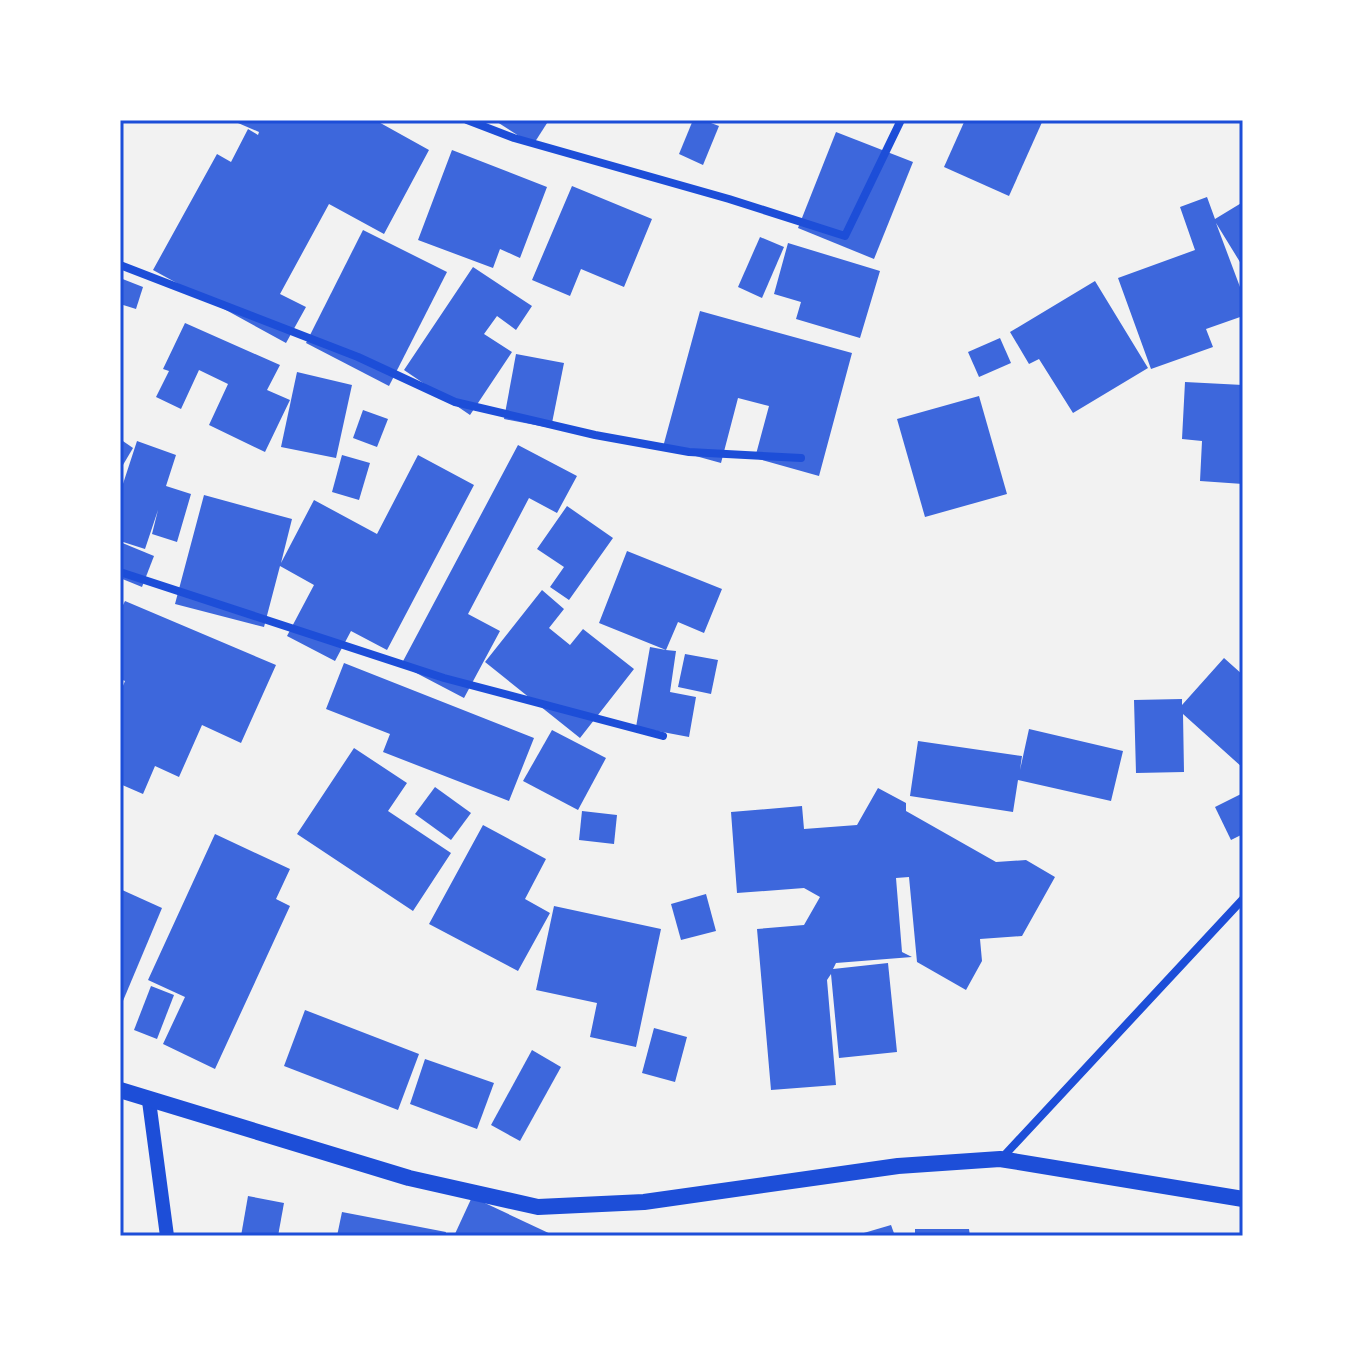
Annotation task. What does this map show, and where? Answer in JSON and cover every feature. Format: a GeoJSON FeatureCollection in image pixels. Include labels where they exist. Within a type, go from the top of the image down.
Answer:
{"type":"FeatureCollection","features":[{"type":"Feature","properties":{"kind":"main road"},"geometry":{"type":"LineString","coordinates":[[120,1090],[409,1178],[538,1207],[644,1202],[898,1166],[1000,1159],[1243,1199]]}},
{"type":"Feature","properties":{"kind":"street"},"geometry":{"type":"LineString","coordinates":[[467,120],[514,138],[729,199],[845,236],[901,120]]}},
{"type":"Feature","properties":{"kind":"street"},"geometry":{"type":"LineString","coordinates":[[120,265],[358,357],[455,402],[595,435],[689,452],[801,458]]}},
{"type":"Feature","properties":{"kind":"street"},"geometry":{"type":"LineString","coordinates":[[120,572],[444,678],[663,736]]}},
{"type":"Feature","properties":{"kind":"street"},"geometry":{"type":"LineString","coordinates":[[1000,1159],[1243,899]]}},
{"type":"Feature","properties":{"kind":"street"},"geometry":{"type":"LineString","coordinates":[[149,1101],[167,1236]]}},
{"type":"Feature","properties":{"kind":"building"},"geometry":{"type":"Polygon","coordinates":[[[231,120],[375,120],[429,150],[384,234],[329,204],[280,294],[306,307],[286,343],[153,270],[217,154],[231,162],[248,129],[258,135],[259,132],[231,120]]]}},
{"type":"Feature","properties":{"kind":"building"},"geometry":{"type":"Polygon","coordinates":[[[494,120],[549,120],[533,145],[494,120]]]}},
{"type":"Feature","properties":{"kind":"building"},"geometry":{"type":"Polygon","coordinates":[[[693,120],[719,126],[703,165],[679,154],[693,120]]]}},
{"type":"Feature","properties":{"kind":"building"},"geometry":{"type":"Polygon","coordinates":[[[965,120],[1043,120],[1009,196],[944,167],[965,120]]]}},
{"type":"Feature","properties":{"kind":"building"},"geometry":{"type":"Polygon","coordinates":[[[836,132],[913,162],[874,259],[798,228],[836,132]]]}},
{"type":"Feature","properties":{"kind":"building"},"geometry":{"type":"Polygon","coordinates":[[[452,150],[547,187],[520,258],[500,249],[493,268],[418,240],[452,150]]]}},
{"type":"Feature","properties":{"kind":"building"},"geometry":{"type":"Polygon","coordinates":[[[572,186],[652,219],[624,287],[581,269],[570,296],[532,280],[572,186]]]}},
{"type":"Feature","properties":{"kind":"building"},"geometry":{"type":"Polygon","coordinates":[[[1207,197],[1215,219],[1243,202],[1243,267],[1216,223],[1243,295],[1243,316],[1206,329],[1213,347],[1151,369],[1118,278],[1195,250],[1180,207],[1207,197]]]}},
{"type":"Feature","properties":{"kind":"building"},"geometry":{"type":"Polygon","coordinates":[[[363,230],[447,272],[389,386],[306,343],[363,230]]]}},
{"type":"Feature","properties":{"kind":"building"},"geometry":{"type":"Polygon","coordinates":[[[760,237],[784,247],[762,298],[738,287],[760,237]]]}},
{"type":"Feature","properties":{"kind":"building"},"geometry":{"type":"Polygon","coordinates":[[[788,243],[880,271],[860,338],[796,319],[801,302],[774,294],[788,243]]]}},
{"type":"Feature","properties":{"kind":"building"},"geometry":{"type":"Polygon","coordinates":[[[473,267],[532,306],[516,330],[497,316],[484,334],[512,352],[470,415],[404,370],[473,267]]]}},
{"type":"Feature","properties":{"kind":"building"},"geometry":{"type":"Polygon","coordinates":[[[120,278],[143,287],[136,309],[120,304],[120,278]]]}},
{"type":"Feature","properties":{"kind":"building"},"geometry":{"type":"Polygon","coordinates":[[[1095,281],[1148,368],[1073,413],[1039,359],[1029,364],[1010,332],[1095,281]]]}},
{"type":"Feature","properties":{"kind":"building"},"geometry":{"type":"Polygon","coordinates":[[[700,311],[852,353],[819,476],[755,458],[769,406],[738,398],[721,463],[663,447],[700,311]]]}},
{"type":"Feature","properties":{"kind":"building"},"geometry":{"type":"Polygon","coordinates":[[[185,323],[280,365],[267,390],[290,400],[265,452],[209,425],[228,384],[199,370],[181,409],[156,397],[169,371],[163,369],[185,323]]]}},
{"type":"Feature","properties":{"kind":"building"},"geometry":{"type":"Polygon","coordinates":[[[1000,338],[1011,363],[979,377],[968,352],[1000,338]]]}},
{"type":"Feature","properties":{"kind":"building"},"geometry":{"type":"Polygon","coordinates":[[[516,354],[564,363],[551,428],[504,419],[516,354]]]}},
{"type":"Feature","properties":{"kind":"building"},"geometry":{"type":"Polygon","coordinates":[[[297,372],[352,385],[336,458],[281,447],[297,372]]]}},
{"type":"Feature","properties":{"kind":"building"},"geometry":{"type":"Polygon","coordinates":[[[1185,382],[1243,385],[1243,484],[1200,481],[1202,441],[1182,439],[1185,382]]]}},
{"type":"Feature","properties":{"kind":"building"},"geometry":{"type":"Polygon","coordinates":[[[979,396],[1007,494],[925,517],[897,419],[979,396]]]}},
{"type":"Feature","properties":{"kind":"building"},"geometry":{"type":"Polygon","coordinates":[[[363,410],[388,419],[377,447],[353,438],[363,410]]]}},
{"type":"Feature","properties":{"kind":"building"},"geometry":{"type":"Polygon","coordinates":[[[120,439],[133,448],[120,470],[120,439]]]}},
{"type":"Feature","properties":{"kind":"building"},"geometry":{"type":"Polygon","coordinates":[[[137,441],[176,455],[166,486],[191,494],[177,542],[152,534],[158,510],[145,549],[120,541],[120,493],[137,441]]]}},
{"type":"Feature","properties":{"kind":"building"},"geometry":{"type":"Polygon","coordinates":[[[518,445],[577,476],[557,513],[529,498],[468,614],[500,631],[464,698],[401,665],[518,445]]]}},
{"type":"Feature","properties":{"kind":"building"},"geometry":{"type":"Polygon","coordinates":[[[342,455],[370,463],[359,500],[332,492],[342,455]]]}},
{"type":"Feature","properties":{"kind":"building"},"geometry":{"type":"Polygon","coordinates":[[[418,455],[474,485],[387,650],[351,631],[335,661],[287,636],[314,585],[280,566],[264,627],[175,604],[204,495],[292,519],[281,563],[314,500],[377,534],[418,455]]]}},
{"type":"Feature","properties":{"kind":"building"},"geometry":{"type":"Polygon","coordinates":[[[567,506],[613,538],[569,600],[550,587],[564,567],[537,549],[567,506]]]}},
{"type":"Feature","properties":{"kind":"building"},"geometry":{"type":"Polygon","coordinates":[[[120,542],[154,556],[142,587],[120,578],[120,542]]]}},
{"type":"Feature","properties":{"kind":"building"},"geometry":{"type":"Polygon","coordinates":[[[627,551],[722,589],[704,633],[678,622],[666,650],[599,623],[627,551]]]}},
{"type":"Feature","properties":{"kind":"building"},"geometry":{"type":"Polygon","coordinates":[[[542,590],[564,609],[549,628],[570,645],[583,629],[634,669],[580,738],[485,662],[542,590]]]}},
{"type":"Feature","properties":{"kind":"building"},"geometry":{"type":"Polygon","coordinates":[[[125,601],[276,665],[241,743],[202,725],[179,777],[155,766],[143,794],[120,784],[120,693],[125,681],[120,679],[120,611],[125,601]]]}},
{"type":"Feature","properties":{"kind":"building"},"geometry":{"type":"Polygon","coordinates":[[[650,647],[676,651],[670,692],[696,697],[689,737],[636,727],[650,647]]]}},
{"type":"Feature","properties":{"kind":"building"},"geometry":{"type":"Polygon","coordinates":[[[685,654],[718,660],[711,694],[678,687],[685,654]]]}},
{"type":"Feature","properties":{"kind":"building"},"geometry":{"type":"Polygon","coordinates":[[[1224,658],[1243,675],[1243,768],[1183,714],[1184,772],[1136,773],[1134,700],[1182,699],[1182,705],[1224,658]]]}},
{"type":"Feature","properties":{"kind":"building"},"geometry":{"type":"Polygon","coordinates":[[[344,663],[534,738],[509,801],[383,752],[390,734],[326,709],[344,663]]]}},
{"type":"Feature","properties":{"kind":"building"},"geometry":{"type":"Polygon","coordinates":[[[1029,729],[1123,751],[1111,801],[1018,780],[1013,812],[910,796],[918,741],[1022,756],[1020,770],[1029,729]]]}},
{"type":"Feature","properties":{"kind":"building"},"geometry":{"type":"Polygon","coordinates":[[[552,730],[606,758],[578,810],[523,781],[552,730]]]}},
{"type":"Feature","properties":{"kind":"building"},"geometry":{"type":"Polygon","coordinates":[[[354,748],[407,783],[388,811],[451,853],[413,911],[297,834],[354,748]]]}},
{"type":"Feature","properties":{"kind":"building"},"geometry":{"type":"Polygon","coordinates":[[[435,787],[471,813],[451,840],[415,814],[435,787]]]}},
{"type":"Feature","properties":{"kind":"building"},"geometry":{"type":"Polygon","coordinates":[[[878,788],[906,803],[906,811],[996,862],[1026,860],[1055,877],[1022,936],[980,939],[982,961],[966,990],[917,962],[909,877],[896,878],[902,952],[912,957],[836,963],[833,969],[888,963],[897,1052],[839,1058],[831,974],[827,980],[836,1085],[771,1090],[757,929],[804,925],[820,897],[804,888],[737,893],[731,812],[802,806],[804,829],[857,825],[878,788]]]}},
{"type":"Feature","properties":{"kind":"building"},"geometry":{"type":"Polygon","coordinates":[[[1243,793],[1243,834],[1231,840],[1215,807],[1243,793]]]}},
{"type":"Feature","properties":{"kind":"building"},"geometry":{"type":"Polygon","coordinates":[[[582,811],[617,815],[614,844],[579,840],[582,811]]]}},
{"type":"Feature","properties":{"kind":"building"},"geometry":{"type":"Polygon","coordinates":[[[483,825],[546,859],[525,899],[550,913],[518,971],[429,924],[483,825]]]}},
{"type":"Feature","properties":{"kind":"building"},"geometry":{"type":"Polygon","coordinates":[[[215,834],[290,869],[276,899],[290,906],[215,1069],[163,1044],[185,997],[148,980],[215,834]]]}},
{"type":"Feature","properties":{"kind":"building"},"geometry":{"type":"Polygon","coordinates":[[[120,889],[162,908],[120,1008],[120,889]]]}},
{"type":"Feature","properties":{"kind":"building"},"geometry":{"type":"Polygon","coordinates":[[[706,894],[716,931],[681,940],[671,904],[706,894]]]}},
{"type":"Feature","properties":{"kind":"building"},"geometry":{"type":"Polygon","coordinates":[[[554,906],[661,929],[636,1047],[590,1037],[597,1003],[536,990],[554,906]]]}},
{"type":"Feature","properties":{"kind":"building"},"geometry":{"type":"Polygon","coordinates":[[[151,986],[174,995],[157,1039],[134,1030],[151,986]]]}},
{"type":"Feature","properties":{"kind":"building"},"geometry":{"type":"Polygon","coordinates":[[[305,1010],[419,1054],[398,1110],[284,1066],[305,1010]]]}},
{"type":"Feature","properties":{"kind":"building"},"geometry":{"type":"Polygon","coordinates":[[[654,1028],[687,1037],[675,1082],[642,1073],[654,1028]]]}},
{"type":"Feature","properties":{"kind":"building"},"geometry":{"type":"Polygon","coordinates":[[[532,1050],[561,1067],[520,1141],[491,1125],[532,1050]]]}},
{"type":"Feature","properties":{"kind":"building"},"geometry":{"type":"Polygon","coordinates":[[[425,1059],[494,1083],[477,1129],[410,1104],[425,1059]]]}},
{"type":"Feature","properties":{"kind":"building"},"geometry":{"type":"Polygon","coordinates":[[[248,1196],[284,1203],[278,1236],[241,1236],[248,1196]]]}},
{"type":"Feature","properties":{"kind":"building"},"geometry":{"type":"Polygon","coordinates":[[[472,1197],[555,1236],[454,1236],[472,1197]]]}},
{"type":"Feature","properties":{"kind":"building"},"geometry":{"type":"Polygon","coordinates":[[[342,1212],[446,1232],[445,1236],[337,1236],[342,1212]]]}},
{"type":"Feature","properties":{"kind":"building"},"geometry":{"type":"Polygon","coordinates":[[[891,1225],[895,1236],[857,1236],[857,1235],[891,1225]]]}},
{"type":"Feature","properties":{"kind":"building"},"geometry":{"type":"Polygon","coordinates":[[[915,1229],[969,1229],[970,1236],[915,1236],[915,1229]]]}}]}
